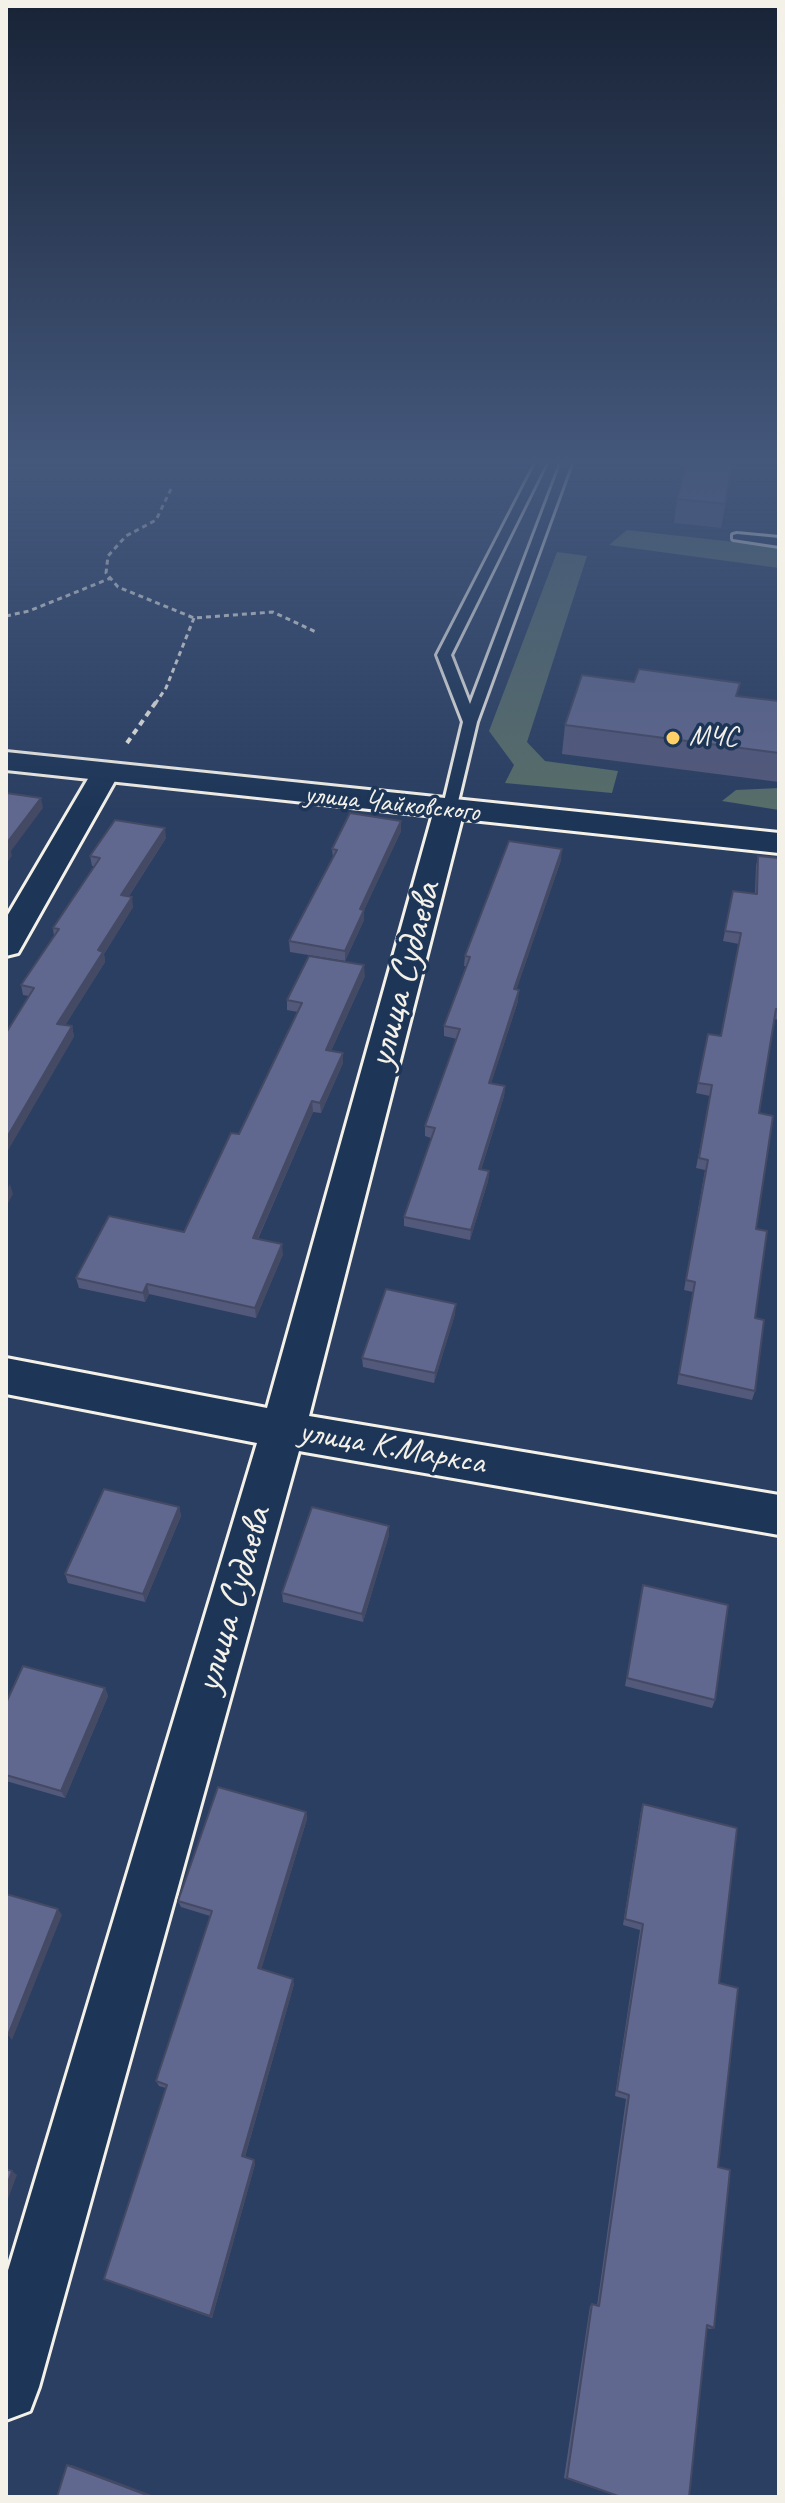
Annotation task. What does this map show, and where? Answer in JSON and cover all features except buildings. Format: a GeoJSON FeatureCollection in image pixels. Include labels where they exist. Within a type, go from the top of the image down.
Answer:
{"type":"FeatureCollection","features":[{"type":"Feature","properties":{"kind":"street","name":"улица Чайковского"},"geometry":{"type":"LineString","coordinates":[[6,761],[779,843]]}},
{"type":"Feature","properties":{"kind":"street"},"geometry":{"type":"LineString","coordinates":[[6,946],[106,772]]}},
{"type":"Feature","properties":{"kind":"street","name":"улица Судаева"},"geometry":{"type":"LineString","coordinates":[[6,2387],[283,1430],[449,810]]}},
{"type":"Feature","properties":{"kind":"street","name":"улица К.Маркса"},"geometry":{"type":"LineString","coordinates":[[6,1376],[283,1430],[779,1515]]}},
{"type":"Feature","properties":{"kind":"lane"},"geometry":{"type":"LineString","coordinates":[[470,722],[444,655],[483,578]]}},
{"type":"Feature","properties":{"kind":"lane"},"geometry":{"type":"LineString","coordinates":[[449,810],[470,722],[524,578]]}},
{"type":"Feature","properties":{"kind":"path"},"geometry":{"type":"LineString","coordinates":[[6,616],[29,611],[111,578],[118,587],[194,618],[273,612],[316,632]]}},
{"type":"Feature","properties":{"kind":"path"},"geometry":{"type":"LineString","coordinates":[[106,772],[166,688],[194,618]]}},
{"type":"Feature","properties":{"kind":"green space"},"geometry":{"type":"Polygon","coordinates":[[[547,578],[580,578],[527,742],[545,761],[618,771],[612,793],[505,783],[514,765],[489,731],[547,578]]]}},
{"type":"Feature","properties":{"kind":"green space"},"geometry":{"type":"Polygon","coordinates":[[[779,788],[779,810],[722,801],[736,790],[779,788]]]}},
{"type":"Feature","properties":{"kind":"place","name":"МЧС"},"geometry":{"type":"Point","coordinates":[673,738]}}]}
